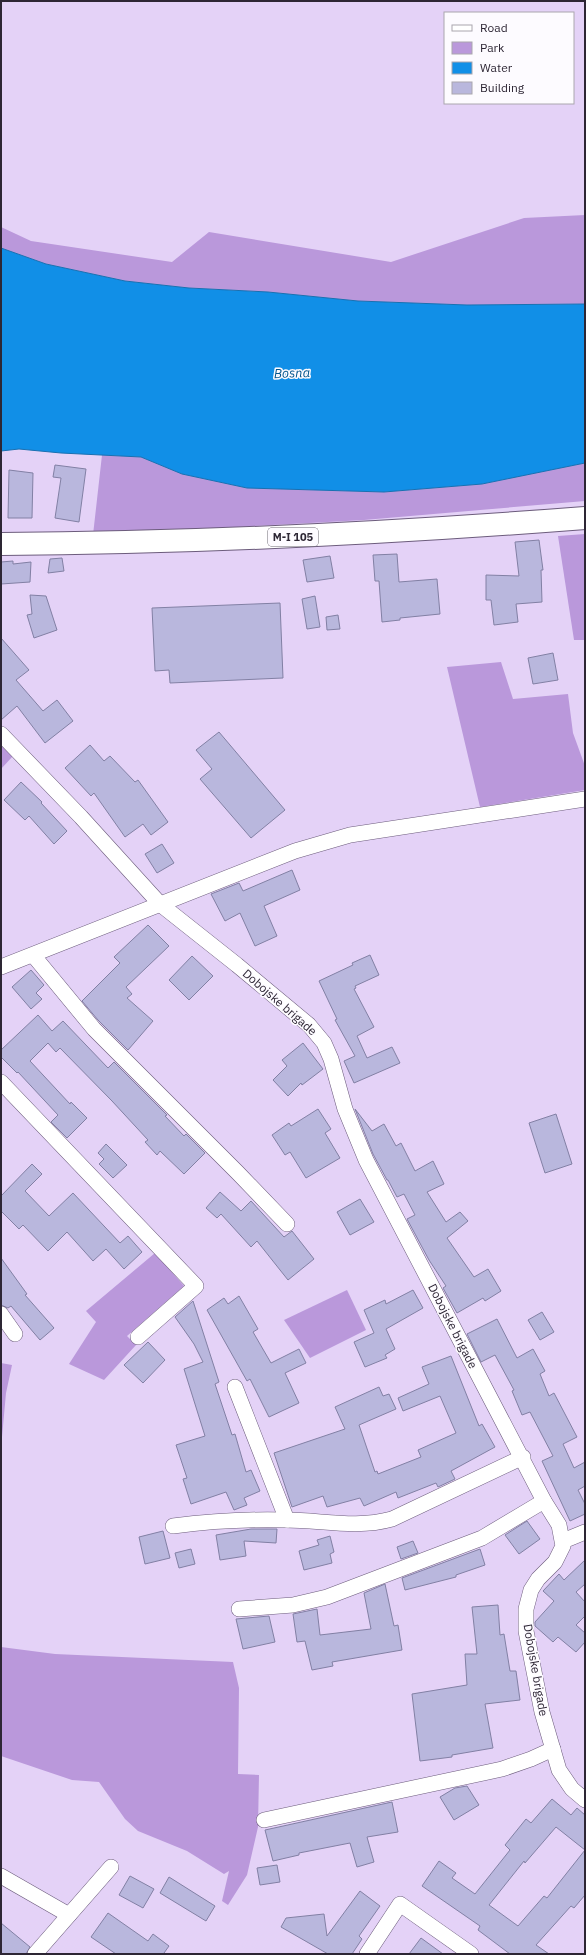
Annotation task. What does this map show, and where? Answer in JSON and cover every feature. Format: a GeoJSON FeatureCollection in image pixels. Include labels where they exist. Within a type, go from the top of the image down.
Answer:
{"type":"FeatureCollection","features":[{"type":"Feature","properties":{"kind":"main road","name":"M-I 105"},"geometry":{"type":"LineString","coordinates":[[1,544],[125,543],[281,538],[585,518]]}},
{"type":"Feature","properties":{"kind":"street","name":"Dobojske brigade"},"geometry":{"type":"LineString","coordinates":[[1,734],[82,817],[160,904],[249,975],[308,1025],[324,1043],[345,1108],[366,1160],[523,1457],[544,1501],[559,1525],[563,1541],[560,1553],[555,1562],[531,1590],[526,1609],[526,1631],[542,1712],[559,1770],[566,1782],[585,1800]]}},
{"type":"Feature","properties":{"kind":"street"},"geometry":{"type":"LineString","coordinates":[[1,967],[295,851],[350,835],[585,799]]}},
{"type":"Feature","properties":{"kind":"street"},"geometry":{"type":"LineString","coordinates":[[33,955],[94,1029],[238,1172],[286,1224]]}},
{"type":"Feature","properties":{"kind":"street"},"geometry":{"type":"LineString","coordinates":[[1,1082],[196,1286],[138,1337]]}},
{"type":"Feature","properties":{"kind":"street"},"geometry":{"type":"LineString","coordinates":[[1,1314],[15,1334]]}},
{"type":"Feature","properties":{"kind":"street"},"geometry":{"type":"LineString","coordinates":[[236,1387],[287,1520]]}},
{"type":"Feature","properties":{"kind":"street"},"geometry":{"type":"LineString","coordinates":[[173,1526],[215,1520],[287,1520],[352,1525],[380,1522],[392,1519],[523,1457]]}},
{"type":"Feature","properties":{"kind":"street"},"geometry":{"type":"LineString","coordinates":[[239,1608],[293,1605],[327,1597],[482,1538],[544,1501]]}},
{"type":"Feature","properties":{"kind":"street"},"geometry":{"type":"LineString","coordinates":[[563,1541],[585,1532]]}},
{"type":"Feature","properties":{"kind":"street"},"geometry":{"type":"LineString","coordinates":[[264,1820],[502,1769],[531,1759],[553,1749]]}},
{"type":"Feature","properties":{"kind":"street"},"geometry":{"type":"LineString","coordinates":[[35,1954],[111,1867]]}},
{"type":"Feature","properties":{"kind":"street"},"geometry":{"type":"LineString","coordinates":[[1,1876],[69,1915]]}},
{"type":"Feature","properties":{"kind":"street"},"geometry":{"type":"LineString","coordinates":[[367,1954],[400,1904],[471,1954]]}},
{"type":"Feature","properties":{"kind":"green space"},"geometry":{"type":"Polygon","coordinates":[[[585,215],[585,304],[467,305],[358,301],[268,292],[189,288],[125,281],[46,264],[1,248],[1,227],[31,241],[172,262],[209,232],[391,262],[524,218],[585,215]]]}},
{"type":"Feature","properties":{"kind":"green space"},"geometry":{"type":"Polygon","coordinates":[[[102,455],[141,457],[182,474],[247,488],[384,492],[482,484],[585,463],[585,501],[364,520],[93,535],[102,455]]]}},
{"type":"Feature","properties":{"kind":"green space"},"geometry":{"type":"Polygon","coordinates":[[[585,534],[585,640],[574,640],[558,536],[585,534]]]}},
{"type":"Feature","properties":{"kind":"green space"},"geometry":{"type":"Polygon","coordinates":[[[501,662],[513,699],[568,694],[573,733],[585,766],[585,790],[480,807],[447,667],[501,662]]]}},
{"type":"Feature","properties":{"kind":"green space"},"geometry":{"type":"Polygon","coordinates":[[[1,745],[13,756],[1,769],[1,745]]]}},
{"type":"Feature","properties":{"kind":"green space"},"geometry":{"type":"Polygon","coordinates":[[[155,1253],[184,1286],[127,1336],[136,1345],[104,1380],[69,1364],[96,1322],[86,1311],[155,1253]]]}},
{"type":"Feature","properties":{"kind":"green space"},"geometry":{"type":"Polygon","coordinates":[[[347,1290],[366,1330],[310,1358],[284,1320],[347,1290]]]}},
{"type":"Feature","properties":{"kind":"green space"},"geometry":{"type":"Polygon","coordinates":[[[1,1363],[12,1365],[6,1393],[1,1448],[1,1363]]]}},
{"type":"Feature","properties":{"kind":"green space"},"geometry":{"type":"Polygon","coordinates":[[[1,1647],[55,1654],[233,1662],[239,1688],[238,1774],[259,1775],[258,1827],[247,1875],[228,1905],[222,1901],[229,1871],[224,1874],[187,1851],[138,1831],[125,1819],[99,1782],[72,1780],[1,1756],[1,1647]]]}},
{"type":"Feature","properties":{"kind":"water","name":"Bosna"},"geometry":{"type":"Polygon","coordinates":[[[1,248],[46,264],[125,281],[189,288],[268,292],[358,301],[467,305],[585,304],[585,463],[482,484],[384,492],[247,488],[182,474],[141,457],[61,453],[19,449],[1,451],[1,248]]]}},
{"type":"Feature","properties":{"kind":"building"},"geometry":{"type":"Polygon","coordinates":[[[55,465],[86,469],[79,522],[55,518],[61,478],[53,477],[55,465]]]}},
{"type":"Feature","properties":{"kind":"building"},"geometry":{"type":"Polygon","coordinates":[[[9,470],[33,473],[32,518],[8,518],[9,470]]]}},
{"type":"Feature","properties":{"kind":"building"},"geometry":{"type":"Polygon","coordinates":[[[539,540],[543,570],[541,570],[542,602],[516,604],[518,622],[494,625],[491,600],[486,600],[486,575],[519,576],[515,542],[539,540]]]}},
{"type":"Feature","properties":{"kind":"building"},"geometry":{"type":"Polygon","coordinates":[[[397,554],[399,582],[437,579],[440,614],[400,618],[400,620],[382,622],[379,581],[375,581],[373,555],[397,554]]]}},
{"type":"Feature","properties":{"kind":"building"},"geometry":{"type":"Polygon","coordinates":[[[330,556],[334,578],[307,582],[303,560],[330,556]]]}},
{"type":"Feature","properties":{"kind":"building"},"geometry":{"type":"Polygon","coordinates":[[[62,558],[64,571],[48,573],[50,559],[62,558]]]}},
{"type":"Feature","properties":{"kind":"building"},"geometry":{"type":"Polygon","coordinates":[[[13,561],[13,564],[31,562],[30,582],[1,584],[1,562],[13,561]]]}},
{"type":"Feature","properties":{"kind":"building"},"geometry":{"type":"Polygon","coordinates":[[[30,595],[46,596],[57,630],[34,638],[27,615],[32,614],[30,595]]]}},
{"type":"Feature","properties":{"kind":"building"},"geometry":{"type":"Polygon","coordinates":[[[315,596],[320,627],[307,629],[302,599],[315,596]]]}},
{"type":"Feature","properties":{"kind":"building"},"geometry":{"type":"Polygon","coordinates":[[[280,603],[283,678],[170,683],[169,670],[155,671],[152,608],[280,603]]]}},
{"type":"Feature","properties":{"kind":"building"},"geometry":{"type":"Polygon","coordinates":[[[338,615],[340,629],[327,630],[326,617],[338,615]]]}},
{"type":"Feature","properties":{"kind":"building"},"geometry":{"type":"Polygon","coordinates":[[[1,638],[29,670],[16,680],[43,711],[57,700],[73,721],[45,743],[17,706],[1,720],[1,638]]]}},
{"type":"Feature","properties":{"kind":"building"},"geometry":{"type":"Polygon","coordinates":[[[553,653],[558,680],[533,684],[528,658],[553,653]]]}},
{"type":"Feature","properties":{"kind":"building"},"geometry":{"type":"Polygon","coordinates":[[[219,732],[285,810],[251,838],[200,779],[212,769],[196,750],[219,732]]]}},
{"type":"Feature","properties":{"kind":"building"},"geometry":{"type":"Polygon","coordinates":[[[90,745],[104,761],[110,756],[135,782],[138,780],[168,822],[151,835],[143,824],[125,837],[94,793],[91,796],[65,768],[90,745]]]}},
{"type":"Feature","properties":{"kind":"building"},"geometry":{"type":"Polygon","coordinates":[[[21,782],[42,802],[41,803],[67,831],[54,844],[29,816],[25,820],[4,800],[21,782]]]}},
{"type":"Feature","properties":{"kind":"building"},"geometry":{"type":"Polygon","coordinates":[[[162,844],[174,863],[157,873],[145,854],[162,844]]]}},
{"type":"Feature","properties":{"kind":"building"},"geometry":{"type":"Polygon","coordinates":[[[292,870],[300,890],[264,906],[277,936],[255,946],[240,913],[225,921],[211,894],[239,883],[243,891],[292,870]]]}},
{"type":"Feature","properties":{"kind":"building"},"geometry":{"type":"Polygon","coordinates":[[[148,925],[169,946],[126,987],[132,994],[127,998],[153,1021],[128,1050],[98,1020],[82,1001],[120,963],[114,957],[148,925]]]}},
{"type":"Feature","properties":{"kind":"building"},"geometry":{"type":"Polygon","coordinates":[[[370,955],[379,975],[355,986],[356,988],[354,989],[374,1027],[357,1036],[367,1058],[392,1047],[400,1063],[354,1083],[344,1061],[355,1056],[335,1020],[337,1019],[319,981],[370,955]]]}},
{"type":"Feature","properties":{"kind":"building"},"geometry":{"type":"Polygon","coordinates":[[[192,956],[213,976],[189,1000],[169,980],[192,956]]]}},
{"type":"Feature","properties":{"kind":"building"},"geometry":{"type":"Polygon","coordinates":[[[31,970],[44,985],[36,993],[42,999],[31,1009],[12,987],[31,970]]]}},
{"type":"Feature","properties":{"kind":"building"},"geometry":{"type":"Polygon","coordinates":[[[38,1015],[52,1031],[63,1021],[108,1068],[114,1062],[167,1115],[165,1116],[184,1136],[186,1134],[205,1153],[184,1174],[160,1151],[157,1155],[145,1142],[148,1140],[112,1101],[60,1048],[56,1052],[48,1043],[30,1061],[70,1104],[71,1102],[87,1118],[67,1138],[51,1122],[58,1115],[18,1072],[17,1073],[1,1057],[1,1050],[38,1015]]]}},
{"type":"Feature","properties":{"kind":"building"},"geometry":{"type":"Polygon","coordinates":[[[303,1043],[323,1069],[302,1085],[301,1083],[288,1096],[273,1080],[287,1066],[282,1060],[303,1043]]]}},
{"type":"Feature","properties":{"kind":"building"},"geometry":{"type":"Polygon","coordinates":[[[318,1109],[331,1129],[325,1133],[340,1158],[306,1178],[290,1152],[285,1155],[272,1135],[289,1123],[291,1126],[318,1109]]]}},
{"type":"Feature","properties":{"kind":"building"},"geometry":{"type":"Polygon","coordinates":[[[355,1109],[372,1131],[384,1124],[396,1146],[401,1143],[415,1171],[433,1161],[444,1184],[427,1192],[446,1222],[460,1212],[468,1221],[447,1238],[474,1277],[488,1269],[501,1291],[485,1301],[483,1298],[457,1313],[443,1288],[446,1286],[429,1260],[407,1219],[415,1215],[404,1194],[397,1197],[387,1180],[373,1154],[355,1109]]]}},
{"type":"Feature","properties":{"kind":"building"},"geometry":{"type":"Polygon","coordinates":[[[556,1114],[572,1164],[545,1173],[529,1123],[556,1114]]]}},
{"type":"Feature","properties":{"kind":"building"},"geometry":{"type":"Polygon","coordinates":[[[106,1144],[127,1165],[113,1178],[99,1164],[104,1159],[98,1153],[106,1144]]]}},
{"type":"Feature","properties":{"kind":"building"},"geometry":{"type":"Polygon","coordinates":[[[32,1164],[42,1174],[25,1191],[49,1216],[73,1193],[120,1243],[128,1236],[142,1252],[124,1269],[106,1249],[93,1261],[67,1232],[48,1251],[23,1225],[19,1229],[1,1211],[1,1196],[32,1164]]]}},
{"type":"Feature","properties":{"kind":"building"},"geometry":{"type":"Polygon","coordinates":[[[220,1192],[241,1211],[251,1201],[284,1237],[292,1231],[314,1259],[288,1280],[257,1241],[251,1247],[221,1214],[217,1218],[206,1208],[220,1192]]]}},
{"type":"Feature","properties":{"kind":"building"},"geometry":{"type":"Polygon","coordinates":[[[360,1199],[374,1222],[350,1235],[337,1212],[360,1199]]]}},
{"type":"Feature","properties":{"kind":"building"},"geometry":{"type":"Polygon","coordinates":[[[1,1258],[27,1294],[25,1295],[54,1328],[40,1340],[11,1306],[8,1308],[1,1305],[1,1258]]]}},
{"type":"Feature","properties":{"kind":"building"},"geometry":{"type":"Polygon","coordinates":[[[413,1290],[423,1308],[386,1329],[395,1349],[385,1355],[387,1358],[365,1367],[354,1342],[374,1333],[364,1310],[385,1300],[386,1304],[413,1290]]]}},
{"type":"Feature","properties":{"kind":"building"},"geometry":{"type":"Polygon","coordinates":[[[239,1296],[258,1329],[253,1332],[271,1363],[299,1349],[306,1363],[285,1373],[299,1403],[269,1417],[250,1379],[247,1381],[207,1310],[224,1298],[228,1304],[239,1296]]]}},
{"type":"Feature","properties":{"kind":"building"},"geometry":{"type":"Polygon","coordinates":[[[193,1301],[219,1382],[215,1384],[232,1435],[235,1434],[246,1472],[251,1470],[260,1491],[244,1498],[247,1505],[234,1510],[226,1492],[191,1504],[183,1479],[187,1478],[176,1445],[205,1436],[184,1369],[203,1362],[194,1344],[175,1317],[193,1301]]]}},
{"type":"Feature","properties":{"kind":"building"},"geometry":{"type":"Polygon","coordinates":[[[542,1312],[554,1332],[540,1340],[528,1320],[542,1312]]]}},
{"type":"Feature","properties":{"kind":"building"},"geometry":{"type":"Polygon","coordinates":[[[497,1319],[517,1358],[533,1349],[545,1371],[540,1374],[549,1396],[554,1393],[577,1437],[563,1444],[574,1468],[585,1462],[585,1486],[578,1490],[585,1504],[585,1514],[570,1521],[542,1461],[553,1456],[530,1412],[522,1415],[512,1391],[514,1390],[495,1355],[481,1362],[467,1334],[497,1319]]]}},
{"type":"Feature","properties":{"kind":"building"},"geometry":{"type":"Polygon","coordinates":[[[148,1342],[165,1360],[143,1383],[124,1365],[148,1342]]]}},
{"type":"Feature","properties":{"kind":"building"},"geometry":{"type":"Polygon","coordinates":[[[451,1356],[479,1426],[482,1424],[495,1447],[451,1471],[455,1479],[438,1487],[436,1483],[398,1498],[396,1492],[364,1506],[360,1498],[327,1507],[323,1496],[292,1507],[274,1453],[345,1429],[335,1407],[379,1387],[383,1396],[389,1394],[396,1409],[359,1425],[375,1472],[377,1471],[378,1474],[421,1457],[418,1450],[456,1433],[440,1396],[403,1411],[398,1398],[429,1384],[422,1367],[451,1356]]]}},
{"type":"Feature","properties":{"kind":"building"},"geometry":{"type":"Polygon","coordinates":[[[527,1521],[540,1539],[519,1554],[505,1535],[527,1521]]]}},
{"type":"Feature","properties":{"kind":"building"},"geometry":{"type":"Polygon","coordinates":[[[251,1529],[277,1529],[276,1543],[244,1541],[246,1556],[220,1560],[216,1535],[251,1529]]]}},
{"type":"Feature","properties":{"kind":"building"},"geometry":{"type":"Polygon","coordinates":[[[163,1531],[170,1558],[145,1564],[139,1537],[163,1531]]]}},
{"type":"Feature","properties":{"kind":"building"},"geometry":{"type":"Polygon","coordinates":[[[330,1536],[334,1552],[330,1554],[332,1563],[304,1570],[299,1551],[319,1545],[317,1540],[330,1536]]]}},
{"type":"Feature","properties":{"kind":"building"},"geometry":{"type":"Polygon","coordinates":[[[413,1541],[418,1553],[401,1559],[397,1547],[413,1541]]]}},
{"type":"Feature","properties":{"kind":"building"},"geometry":{"type":"Polygon","coordinates":[[[191,1549],[195,1564],[179,1568],[175,1553],[191,1549]]]}},
{"type":"Feature","properties":{"kind":"building"},"geometry":{"type":"Polygon","coordinates":[[[480,1549],[485,1565],[456,1575],[456,1577],[405,1590],[402,1578],[480,1549]]]}},
{"type":"Feature","properties":{"kind":"building"},"geometry":{"type":"Polygon","coordinates":[[[585,1560],[585,1584],[576,1592],[585,1602],[585,1616],[576,1625],[585,1633],[585,1642],[576,1652],[558,1637],[553,1642],[535,1626],[535,1622],[554,1601],[543,1591],[559,1574],[564,1580],[585,1560]]]}},
{"type":"Feature","properties":{"kind":"building"},"geometry":{"type":"Polygon","coordinates":[[[385,1584],[394,1626],[398,1625],[402,1650],[332,1662],[333,1666],[312,1670],[305,1641],[297,1642],[293,1614],[317,1609],[320,1635],[371,1629],[364,1593],[385,1584]]]}},
{"type":"Feature","properties":{"kind":"building"},"geometry":{"type":"Polygon","coordinates":[[[498,1605],[500,1635],[504,1634],[510,1671],[516,1671],[520,1700],[485,1704],[493,1748],[452,1755],[452,1757],[420,1761],[412,1694],[467,1685],[465,1654],[477,1654],[472,1607],[498,1605]]]}},
{"type":"Feature","properties":{"kind":"building"},"geometry":{"type":"Polygon","coordinates":[[[269,1616],[275,1642],[243,1649],[236,1619],[269,1616]]]}},
{"type":"Feature","properties":{"kind":"building"},"geometry":{"type":"Polygon","coordinates":[[[467,1786],[479,1805],[454,1820],[440,1797],[455,1788],[467,1786]]]}},
{"type":"Feature","properties":{"kind":"building"},"geometry":{"type":"Polygon","coordinates":[[[552,1799],[571,1815],[577,1808],[585,1815],[585,1850],[585,1895],[574,1908],[571,1906],[536,1945],[549,1954],[510,1954],[478,1930],[480,1926],[422,1886],[439,1861],[456,1873],[452,1878],[475,1894],[510,1850],[505,1845],[526,1819],[531,1823],[552,1799]],[[556,1827],[525,1863],[524,1861],[489,1905],[518,1926],[544,1896],[547,1898],[585,1850],[556,1827]]]}},
{"type":"Feature","properties":{"kind":"building"},"geometry":{"type":"Polygon","coordinates":[[[392,1802],[398,1832],[367,1837],[374,1862],[357,1867],[350,1843],[299,1853],[299,1855],[273,1861],[265,1830],[392,1802]]]}},
{"type":"Feature","properties":{"kind":"building"},"geometry":{"type":"Polygon","coordinates":[[[277,1865],[280,1882],[260,1885],[257,1868],[277,1865]]]}},
{"type":"Feature","properties":{"kind":"building"},"geometry":{"type":"Polygon","coordinates":[[[130,1876],[154,1889],[143,1908],[119,1895],[130,1876]]]}},
{"type":"Feature","properties":{"kind":"building"},"geometry":{"type":"Polygon","coordinates":[[[169,1877],[215,1906],[206,1921],[160,1893],[169,1877]]]}},
{"type":"Feature","properties":{"kind":"building"},"geometry":{"type":"Polygon","coordinates":[[[360,1891],[380,1906],[359,1936],[362,1939],[352,1954],[328,1954],[281,1927],[286,1918],[324,1914],[327,1936],[360,1891]]]}},
{"type":"Feature","properties":{"kind":"building"},"geometry":{"type":"Polygon","coordinates":[[[108,1913],[148,1941],[153,1934],[169,1946],[164,1953],[166,1954],[116,1954],[91,1937],[108,1913]]]}},
{"type":"Feature","properties":{"kind":"building"},"geometry":{"type":"Polygon","coordinates":[[[1,1923],[30,1947],[26,1954],[1,1954],[1,1923]]]}},
{"type":"Feature","properties":{"kind":"building"},"geometry":{"type":"Polygon","coordinates":[[[421,1938],[443,1954],[409,1954],[421,1938]]]}}]}
